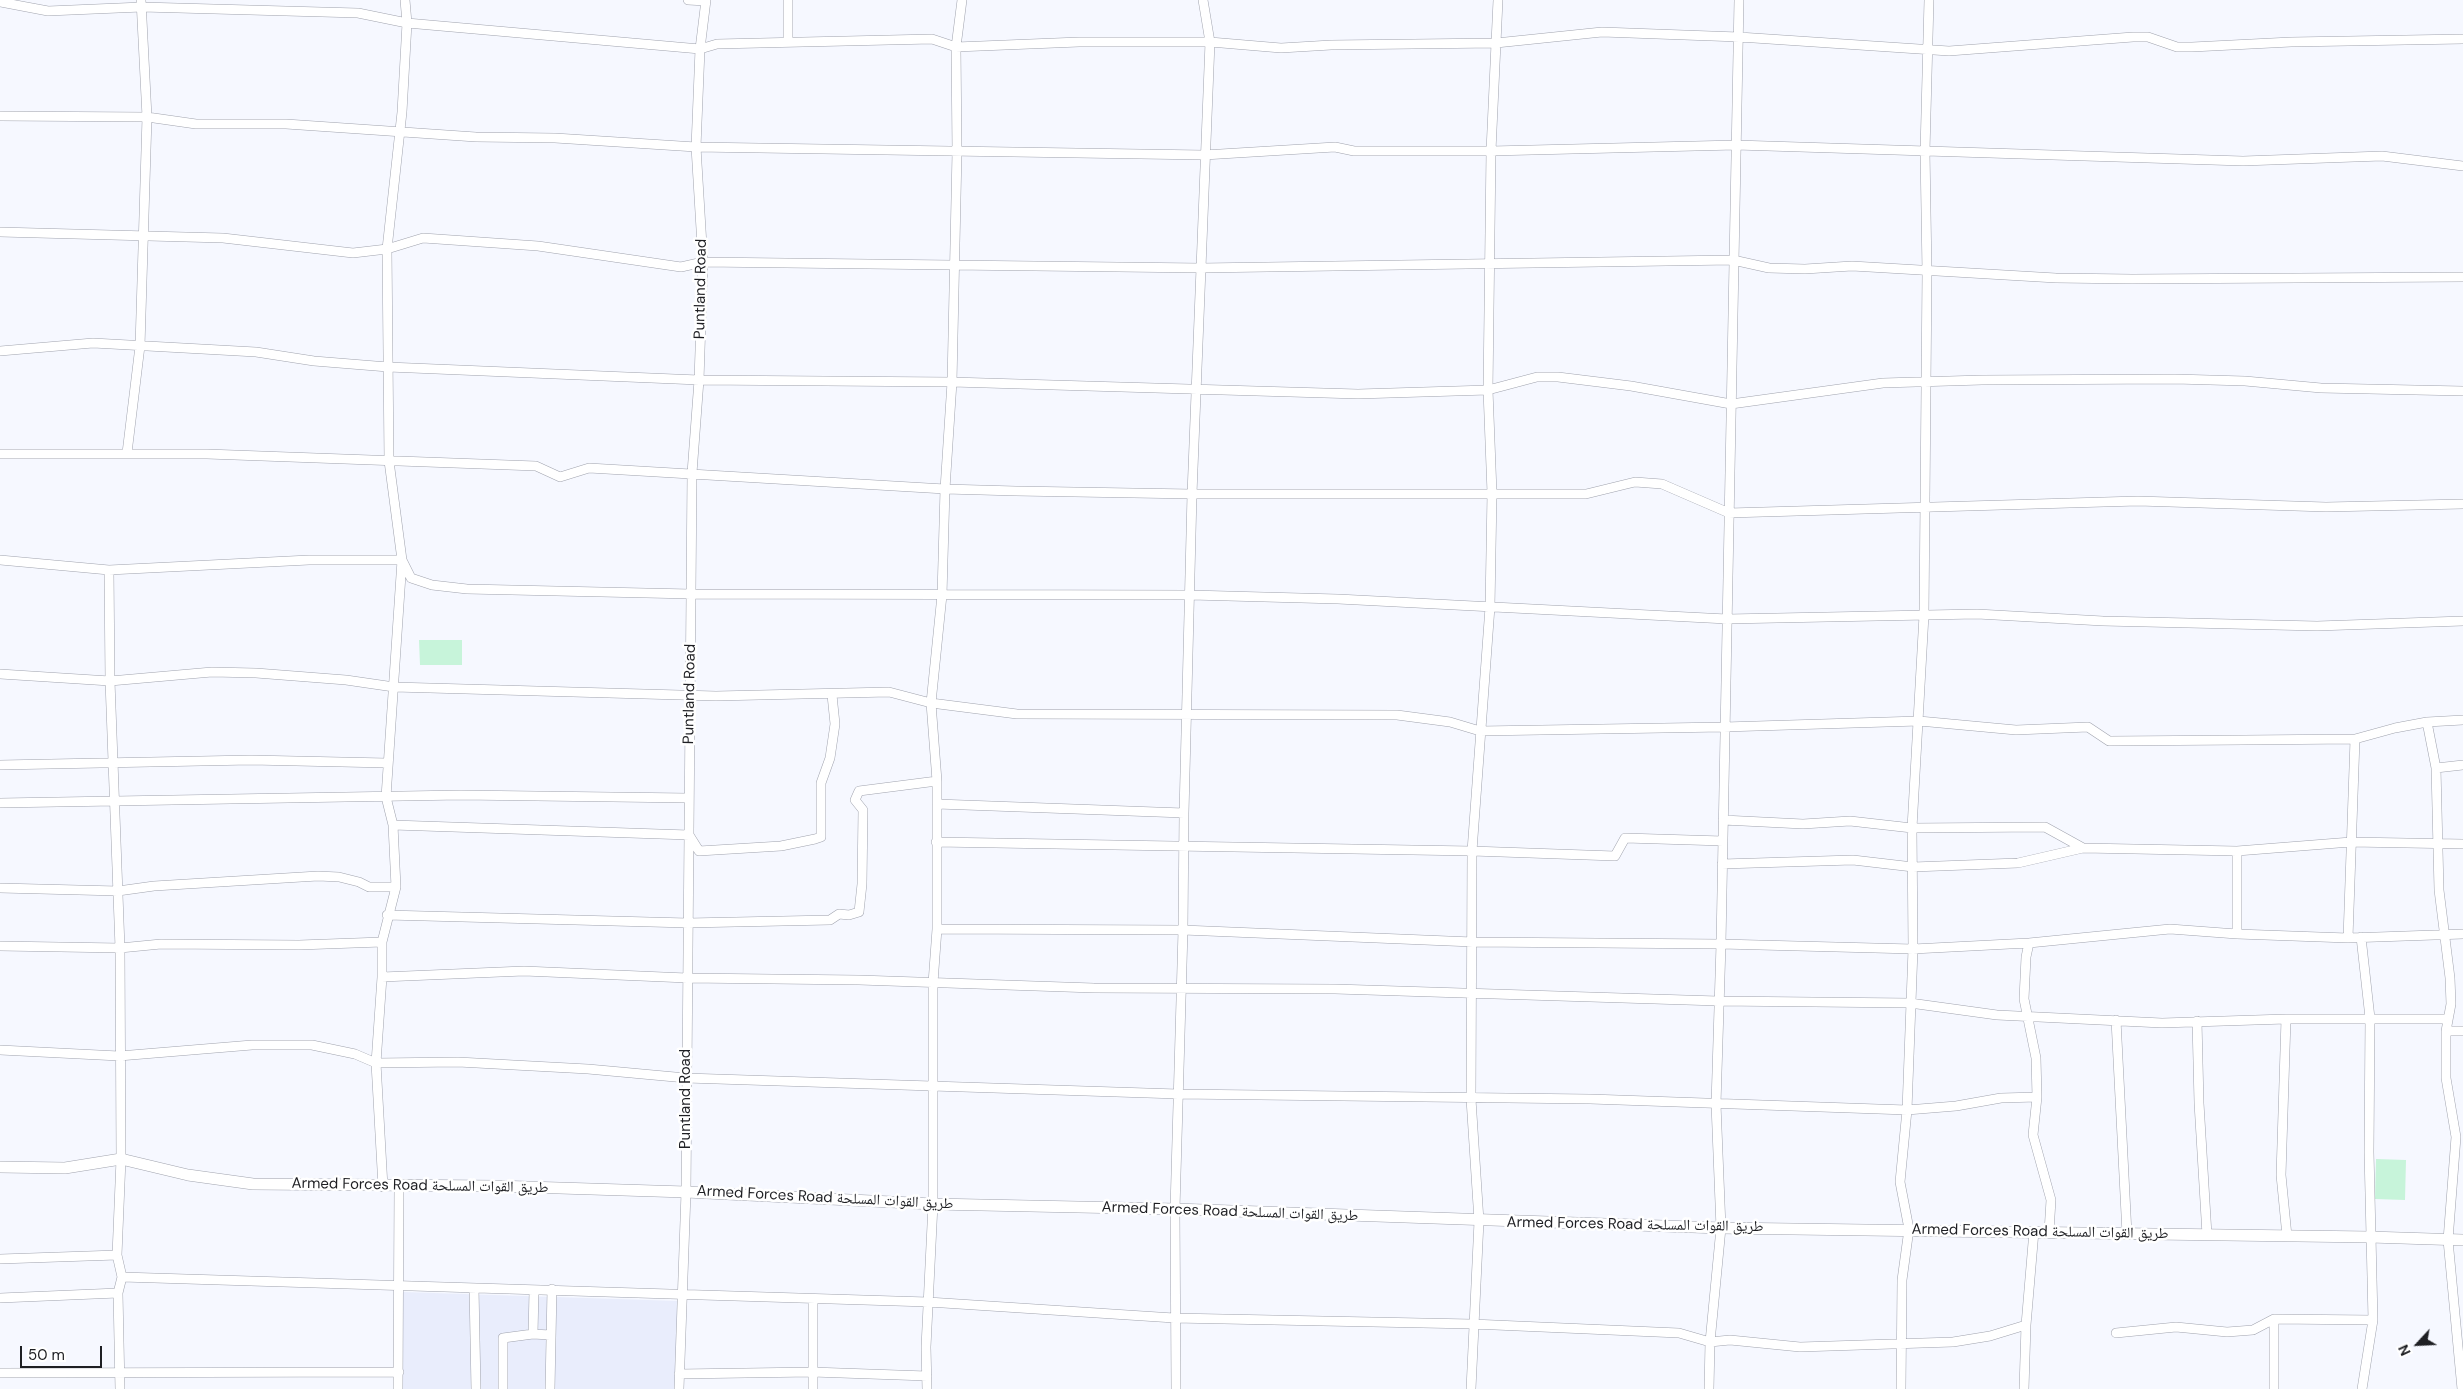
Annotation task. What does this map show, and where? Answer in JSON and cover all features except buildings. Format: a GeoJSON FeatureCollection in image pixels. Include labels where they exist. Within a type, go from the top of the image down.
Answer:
{"type":"FeatureCollection","features":[{"type":"Feature","properties":{"kind":"street"},"geometry":{"type":"LineString","coordinates":[[383,1187],[376,1063],[382,977],[382,942],[396,887],[394,826],[386,797],[402,560],[389,461],[387,249],[400,132],[407,23],[405,0]]}},
{"type":"Feature","properties":{"kind":"street"},"geometry":{"type":"LineString","coordinates":[[688,0],[706,1]]}},
{"type":"Feature","properties":{"kind":"street"},"geometry":{"type":"LineString","coordinates":[[788,0],[788,42]]}},
{"type":"Feature","properties":{"kind":"street"},"geometry":{"type":"LineString","coordinates":[[927,1389],[928,1302],[933,1204],[931,1085],[933,983],[937,930],[937,781],[930,703],[942,595],[945,489],[952,382],[957,152],[956,48],[962,0]]}},
{"type":"Feature","properties":{"kind":"street"},"geometry":{"type":"LineString","coordinates":[[1176,1389],[1174,1318],[1175,1209],[1192,494],[1210,42],[1203,0]]}},
{"type":"Feature","properties":{"kind":"street"},"geometry":{"type":"LineString","coordinates":[[1471,1389],[1472,1324],[1479,1221],[1470,1099],[1470,993],[1473,942],[1472,851],[1490,607],[1492,492],[1488,390],[1491,151],[1498,0]]}},
{"type":"Feature","properties":{"kind":"street"},"geometry":{"type":"LineString","coordinates":[[1709,1389],[1710,1342],[1721,1228],[1716,1104],[1721,944],[1739,0]]}},
{"type":"Feature","properties":{"kind":"street"},"geometry":{"type":"LineString","coordinates":[[1901,1389],[1902,1280],[1909,1229],[1900,1182],[1907,1110],[1913,949],[1912,828],[1924,616],[1927,272],[1925,151],[1929,0]]}},
{"type":"Feature","properties":{"kind":"street","name":"Puntland Road"},"geometry":{"type":"LineString","coordinates":[[679,1389],[686,1192],[692,473],[699,380],[703,262],[696,147],[700,49],[706,1]]}},
{"type":"Feature","properties":{"kind":"street"},"geometry":{"type":"LineString","coordinates":[[0,2],[48,11],[141,3],[358,13],[407,23],[700,49],[717,44],[932,39],[956,48],[1079,42],[1210,42],[1281,48],[1331,45],[1496,43],[1602,32],[1738,37],[1927,50],[1973,51],[2068,40],[2133,37],[2148,37],[2177,47],[2192,48],[2283,42],[2463,39]]}},
{"type":"Feature","properties":{"kind":"street"},"geometry":{"type":"LineString","coordinates":[[127,453],[140,346],[147,117],[141,3]]}},
{"type":"Feature","properties":{"kind":"street"},"geometry":{"type":"LineString","coordinates":[[0,116],[147,117],[196,124],[286,124],[476,137],[555,138],[696,147],[1204,155],[1335,147],[1354,151],[1491,151],[1736,145],[2243,161],[2305,157],[2382,156],[2463,166]]}},
{"type":"Feature","properties":{"kind":"street"},"geometry":{"type":"LineString","coordinates":[[0,232],[223,238],[353,253],[387,249],[423,238],[538,246],[672,267],[703,262],[1201,268],[1733,260],[1769,268],[1805,269],[1852,266],[1927,272],[2132,279],[2463,277]]}},
{"type":"Feature","properties":{"kind":"street"},"geometry":{"type":"LineString","coordinates":[[0,351],[93,343],[256,352],[314,361],[388,366],[699,380],[952,382],[1358,394],[1488,390],[1537,378],[1558,377],[1621,384],[1731,404],[1883,383],[1926,382],[2175,379],[2245,381],[2321,388],[2463,391]]}},
{"type":"Feature","properties":{"kind":"street"},"geometry":{"type":"LineString","coordinates":[[0,454],[127,453],[389,461],[536,466],[560,477],[588,468],[945,489],[1192,494],[1492,492],[1586,494],[1635,482],[1662,484],[1729,513],[2138,501],[2326,507],[2463,504]]}},
{"type":"Feature","properties":{"kind":"street"},"geometry":{"type":"LineString","coordinates":[[0,560],[109,570],[308,560],[402,560]]}},
{"type":"Feature","properties":{"kind":"street"},"geometry":{"type":"LineString","coordinates":[[402,560],[411,578],[432,585],[467,589],[691,594],[1190,595],[1338,599],[1726,619],[1978,614],[2103,621],[2317,626],[2463,621]]}},
{"type":"Feature","properties":{"kind":"street"},"geometry":{"type":"LineString","coordinates":[[109,570],[110,681],[116,801],[120,948],[119,1056],[121,1159],[117,1256],[122,1277],[118,1293],[120,1389]]}},
{"type":"Feature","properties":{"kind":"street"},"geometry":{"type":"LineString","coordinates":[[0,674],[110,681],[230,672],[311,677],[394,687],[690,696],[832,695],[889,692],[930,703],[1017,714],[1397,715],[1450,722],[1480,731],[1724,727],[1919,721],[2016,730],[2088,727],[2109,741],[2355,739],[2395,728],[2427,722],[2463,720]]}},
{"type":"Feature","properties":{"kind":"street"},"geometry":{"type":"LineString","coordinates":[[394,826],[689,836],[698,851],[781,846],[821,837],[821,783],[830,758],[834,724],[832,695]]}},
{"type":"Feature","properties":{"kind":"street"},"geometry":{"type":"LineString","coordinates":[[2427,722],[2436,768],[2439,890],[2450,978],[2451,1004],[2446,1031],[2446,1078],[2456,1137],[2448,1240],[2462,1389]]}},
{"type":"Feature","properties":{"kind":"street"},"geometry":{"type":"LineString","coordinates":[[2348,938],[2355,739]]}},
{"type":"Feature","properties":{"kind":"street"},"geometry":{"type":"LineString","coordinates":[[0,765],[252,760],[387,762]]}},
{"type":"Feature","properties":{"kind":"street"},"geometry":{"type":"LineString","coordinates":[[2436,768],[2463,765]]}},
{"type":"Feature","properties":{"kind":"street"},"geometry":{"type":"LineString","coordinates":[[388,915],[688,923],[830,920],[839,914],[849,915],[859,912],[862,884],[863,810],[855,800],[859,791],[937,781]]}},
{"type":"Feature","properties":{"kind":"street"},"geometry":{"type":"LineString","coordinates":[[0,803],[386,797],[461,794],[688,798]]}},
{"type":"Feature","properties":{"kind":"street"},"geometry":{"type":"LineString","coordinates":[[937,804],[1184,813]]}},
{"type":"Feature","properties":{"kind":"street"},"geometry":{"type":"LineString","coordinates":[[1723,820],[1803,824],[1850,821],[1912,828],[2045,827],[2083,848]]}},
{"type":"Feature","properties":{"kind":"street"},"geometry":{"type":"LineString","coordinates":[[936,842],[1472,851],[1615,856],[1625,838],[1723,841]]}},
{"type":"Feature","properties":{"kind":"street"},"geometry":{"type":"LineString","coordinates":[[1722,864],[1805,863],[1853,860],[1913,867],[2018,863],[2083,848],[2237,851],[2352,842],[2463,844]]}},
{"type":"Feature","properties":{"kind":"street"},"geometry":{"type":"LineString","coordinates":[[2237,851],[2237,934]]}},
{"type":"Feature","properties":{"kind":"street"},"geometry":{"type":"LineString","coordinates":[[0,888],[118,891],[154,886],[318,876],[340,877],[369,887],[396,887]]}},
{"type":"Feature","properties":{"kind":"street"},"geometry":{"type":"LineString","coordinates":[[937,930],[1183,930],[1473,942],[1721,944],[1913,949],[2029,942],[2170,929],[2237,934],[2348,938],[2463,934]]}},
{"type":"Feature","properties":{"kind":"street"},"geometry":{"type":"LineString","coordinates":[[2361,937],[2370,1018],[2370,1237],[2373,1320],[2362,1389]]}},
{"type":"Feature","properties":{"kind":"street"},"geometry":{"type":"LineString","coordinates":[[0,946],[120,948],[161,944],[299,945],[382,942]]}},
{"type":"Feature","properties":{"kind":"street"},"geometry":{"type":"LineString","coordinates":[[2029,942],[2026,957],[2024,999],[2036,1058],[2038,1097],[2033,1135],[2050,1200],[2049,1232]]}},
{"type":"Feature","properties":{"kind":"street"},"geometry":{"type":"LineString","coordinates":[[382,977],[524,971],[687,978],[1180,990],[1335,988],[1718,1001],[1910,1003],[1958,1011],[2162,1023],[2286,1019],[2448,1019]]}},
{"type":"Feature","properties":{"kind":"street"},"geometry":{"type":"LineString","coordinates":[[2286,1019],[2281,1175],[2287,1236]]}},
{"type":"Feature","properties":{"kind":"street"},"geometry":{"type":"LineString","coordinates":[[2116,1020],[2127,1234]]}},
{"type":"Feature","properties":{"kind":"street"},"geometry":{"type":"LineString","coordinates":[[2197,1021],[2199,1103],[2207,1234]]}},
{"type":"Feature","properties":{"kind":"street"},"geometry":{"type":"LineString","coordinates":[[2446,1031],[2463,1031]]}},
{"type":"Feature","properties":{"kind":"street"},"geometry":{"type":"LineString","coordinates":[[0,1050],[119,1056],[252,1046],[312,1044],[355,1054],[376,1063],[458,1062],[588,1069],[686,1078],[1178,1094],[1590,1099],[1907,1110],[1956,1106],[2002,1098],[2038,1097]]}},
{"type":"Feature","properties":{"kind":"street","name":"Armed Forces Road طريق القوات المسلحة"},"geometry":{"type":"LineString","coordinates":[[0,1167],[65,1168],[121,1159],[188,1175],[253,1184],[383,1187],[496,1186],[686,1192],[933,1204],[1175,1209],[1721,1228],[2034,1231],[2463,1240]]}},
{"type":"Feature","properties":{"kind":"street"},"geometry":{"type":"LineString","coordinates":[[398,1389],[399,1187]]}},
{"type":"Feature","properties":{"kind":"street"},"geometry":{"type":"LineString","coordinates":[[2024,1389],[2026,1325],[2034,1231]]}},
{"type":"Feature","properties":{"kind":"street"},"geometry":{"type":"LineString","coordinates":[[0,1259],[117,1256]]}},
{"type":"Feature","properties":{"kind":"street"},"geometry":{"type":"LineString","coordinates":[[122,1277],[928,1302],[1174,1318],[1472,1324],[1679,1333],[1710,1342],[1730,1340],[1800,1347],[1953,1342],[1990,1336],[2026,1325]]}},
{"type":"Feature","properties":{"kind":"street"},"geometry":{"type":"LineString","coordinates":[[474,1288],[476,1389]]}},
{"type":"Feature","properties":{"kind":"street"},"geometry":{"type":"LineString","coordinates":[[550,1389],[552,1289]]}},
{"type":"Feature","properties":{"kind":"street"},"geometry":{"type":"LineString","coordinates":[[533,1334],[534,1290]]}},
{"type":"Feature","properties":{"kind":"street"},"geometry":{"type":"LineString","coordinates":[[0,1298],[118,1293]]}},
{"type":"Feature","properties":{"kind":"street"},"geometry":{"type":"LineString","coordinates":[[813,1299],[813,1389]]}},
{"type":"Feature","properties":{"kind":"street"},"geometry":{"type":"LineString","coordinates":[[2116,1333],[2176,1327],[2227,1332],[2253,1330],[2274,1319],[2373,1320]]}},
{"type":"Feature","properties":{"kind":"street"},"geometry":{"type":"LineString","coordinates":[[2274,1319],[2274,1389]]}},
{"type":"Feature","properties":{"kind":"street"},"geometry":{"type":"LineString","coordinates":[[502,1389],[503,1338],[533,1334],[550,1335]]}},
{"type":"Feature","properties":{"kind":"street"},"geometry":{"type":"LineString","coordinates":[[0,1373],[399,1372]]}},
{"type":"Feature","properties":{"kind":"street"},"geometry":{"type":"LineString","coordinates":[[679,1374],[812,1372],[927,1376]]}},
{"type":"Feature","properties":{"kind":"shaded area"},"geometry":{"type":"Polygon","coordinates":[[[403,1292],[678,1301],[675,1389],[401,1389],[403,1292]]]}},
{"type":"Feature","properties":{"kind":"green space"},"geometry":{"type":"Polygon","coordinates":[[[419,640],[462,640],[462,665],[420,665],[419,640]]]}},
{"type":"Feature","properties":{"kind":"green space"},"geometry":{"type":"Polygon","coordinates":[[[2376,1159],[2406,1160],[2405,1200],[2375,1199],[2376,1159]]]}}]}
